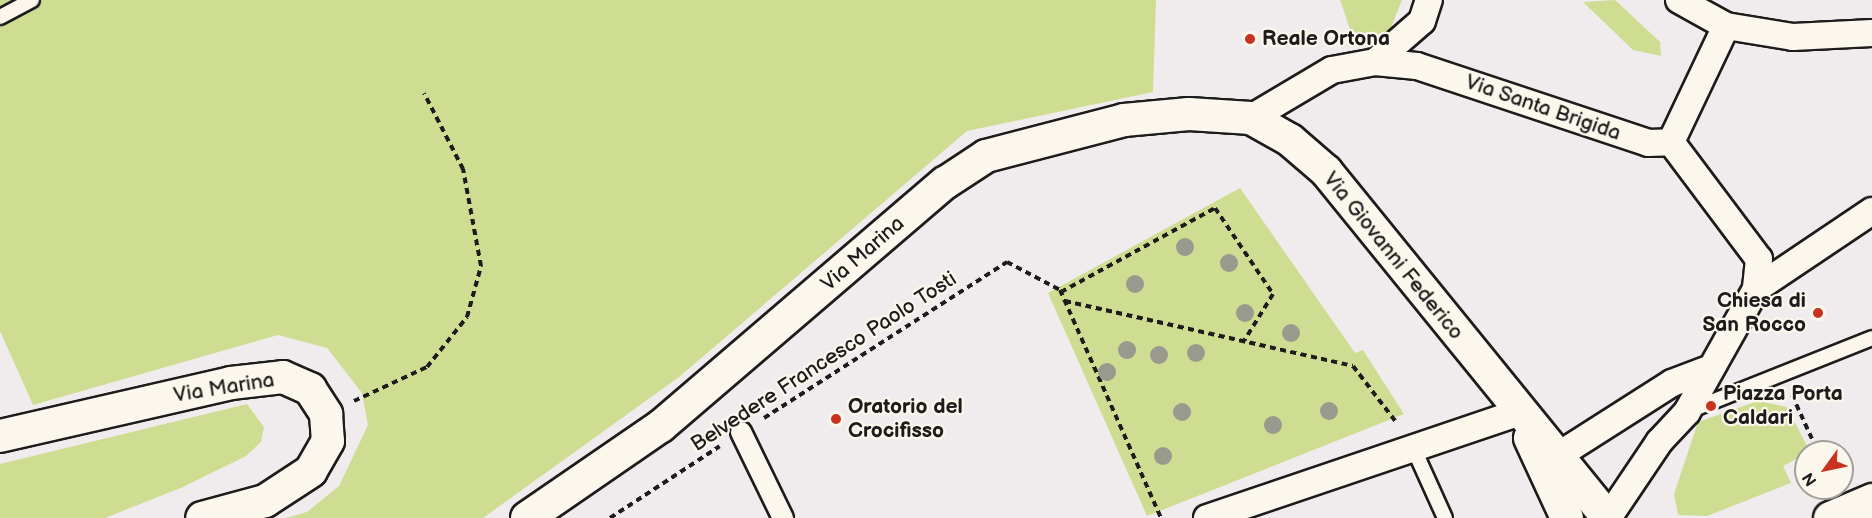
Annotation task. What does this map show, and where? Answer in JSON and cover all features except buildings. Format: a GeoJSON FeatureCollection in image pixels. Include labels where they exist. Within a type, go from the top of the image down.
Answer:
{"type":"FeatureCollection","features":[{"type":"Feature","properties":{"kind":"main road"},"geometry":{"type":"LineString","coordinates":[[1830,518],[1872,500]]}},
{"type":"Feature","properties":{"kind":"street"},"geometry":{"type":"LineString","coordinates":[[1375,62],[1422,21],[1429,0]]}},
{"type":"Feature","properties":{"kind":"street"},"geometry":{"type":"LineString","coordinates":[[1679,0],[1726,26],[1793,37],[1872,33]]}},
{"type":"Feature","properties":{"kind":"street"},"geometry":{"type":"LineString","coordinates":[[1726,26],[1671,142],[1759,259],[1756,290]]}},
{"type":"Feature","properties":{"kind":"street","name":"Via Santa Brigida"},"geometry":{"type":"LineString","coordinates":[[1251,118],[1332,70],[1375,62],[1417,66],[1648,143],[1671,142]]}},
{"type":"Feature","properties":{"kind":"street","name":"Via Marina"},"geometry":{"type":"LineString","coordinates":[[527,518],[661,426],[945,183],[986,156],[1124,120],[1189,114],[1251,118]]}},
{"type":"Feature","properties":{"kind":"street","name":"Via Giovanni Federico"},"geometry":{"type":"LineString","coordinates":[[1251,118],[1290,140],[1326,171],[1518,413],[1558,455],[1608,518]]}},
{"type":"Feature","properties":{"kind":"street"},"geometry":{"type":"LineString","coordinates":[[1608,518],[1659,442],[1687,412],[1706,370],[1756,290],[1872,211]]}},
{"type":"Feature","properties":{"kind":"street"},"geometry":{"type":"LineString","coordinates":[[1558,455],[1672,383],[1706,370]]}},
{"type":"Feature","properties":{"kind":"street","name":"Via Marina"},"geometry":{"type":"LineString","coordinates":[[0,436],[231,382],[283,377],[310,389],[326,414]]}},
{"type":"Feature","properties":{"kind":"street"},"geometry":{"type":"LineString","coordinates":[[1207,518],[1412,445],[1518,413]]}},
{"type":"Feature","properties":{"kind":"street","name":"Via Giovanni Federico"},"geometry":{"type":"LineString","coordinates":[[1518,413],[1567,518]]}},
{"type":"Feature","properties":{"kind":"street"},"geometry":{"type":"LineString","coordinates":[[202,518],[265,501],[311,471],[328,441],[326,414]]}},
{"type":"Feature","properties":{"kind":"street"},"geometry":{"type":"LineString","coordinates":[[741,432],[783,518]]}},
{"type":"Feature","properties":{"kind":"lane"},"geometry":{"type":"LineString","coordinates":[[0,17],[32,0]]}},
{"type":"Feature","properties":{"kind":"lane"},"geometry":{"type":"LineString","coordinates":[[1687,412],[1872,338]]}},
{"type":"Feature","properties":{"kind":"lane"},"geometry":{"type":"LineString","coordinates":[[1412,445],[1445,518]]}},
{"type":"Feature","properties":{"kind":"path"},"geometry":{"type":"LineString","coordinates":[[326,414],[427,367],[467,317],[481,266],[477,221],[445,125],[424,93]]}},
{"type":"Feature","properties":{"kind":"path"},"geometry":{"type":"LineString","coordinates":[[1161,518],[1061,292],[1215,208],[1273,294],[1244,341]]}},
{"type":"Feature","properties":{"kind":"path","name":"Belvedere Francesco Paolo Tosti"},"geometry":{"type":"LineString","coordinates":[[610,518],[1007,262],[1058,287],[1061,292]]}},
{"type":"Feature","properties":{"kind":"path"},"geometry":{"type":"LineString","coordinates":[[1065,300],[1353,366],[1412,445]]}},
{"type":"Feature","properties":{"kind":"path"},"geometry":{"type":"LineString","coordinates":[[1783,374],[1813,440]]}},
{"type":"Feature","properties":{"kind":"green space"},"geometry":{"type":"Polygon","coordinates":[[[0,0],[1156,0],[1153,92],[967,131],[679,377],[483,518],[286,518],[307,512],[339,486],[368,425],[362,393],[327,348],[278,335],[33,405],[0,331],[0,0]]]}},
{"type":"Feature","properties":{"kind":"green space"},"geometry":{"type":"Polygon","coordinates":[[[1340,0],[1402,0],[1388,35],[1355,44],[1340,0]]]}},
{"type":"Feature","properties":{"kind":"green space"},"geometry":{"type":"Polygon","coordinates":[[[1615,0],[1660,42],[1661,56],[1633,50],[1583,2],[1615,0]]]}},
{"type":"Feature","properties":{"kind":"green space"},"geometry":{"type":"Polygon","coordinates":[[[1240,188],[1355,353],[1363,350],[1404,414],[1147,516],[1048,293],[1240,188]]]}},
{"type":"Feature","properties":{"kind":"green space"},"geometry":{"type":"Polygon","coordinates":[[[1758,401],[1787,407],[1804,440],[1794,440],[1794,460],[1783,466],[1791,483],[1707,516],[1678,515],[1674,494],[1698,422],[1758,401]]]}},
{"type":"Feature","properties":{"kind":"green space"},"geometry":{"type":"Polygon","coordinates":[[[247,404],[264,427],[261,442],[246,456],[183,487],[105,518],[0,518],[0,464],[247,404]]]}},
{"type":"Feature","properties":{"kind":"place","name":"Reale Ortona"},"geometry":{"type":"Point","coordinates":[1250,39]}},
{"type":"Feature","properties":{"kind":"place","name":"Chiesa di San Rocco"},"geometry":{"type":"Point","coordinates":[1818,313]}},
{"type":"Feature","properties":{"kind":"place","name":"Piazza Porta Caldari"},"geometry":{"type":"Point","coordinates":[1711,406]}},
{"type":"Feature","properties":{"kind":"place","name":"Oratorio del Crocifisso"},"geometry":{"type":"Point","coordinates":[836,419]}}]}
